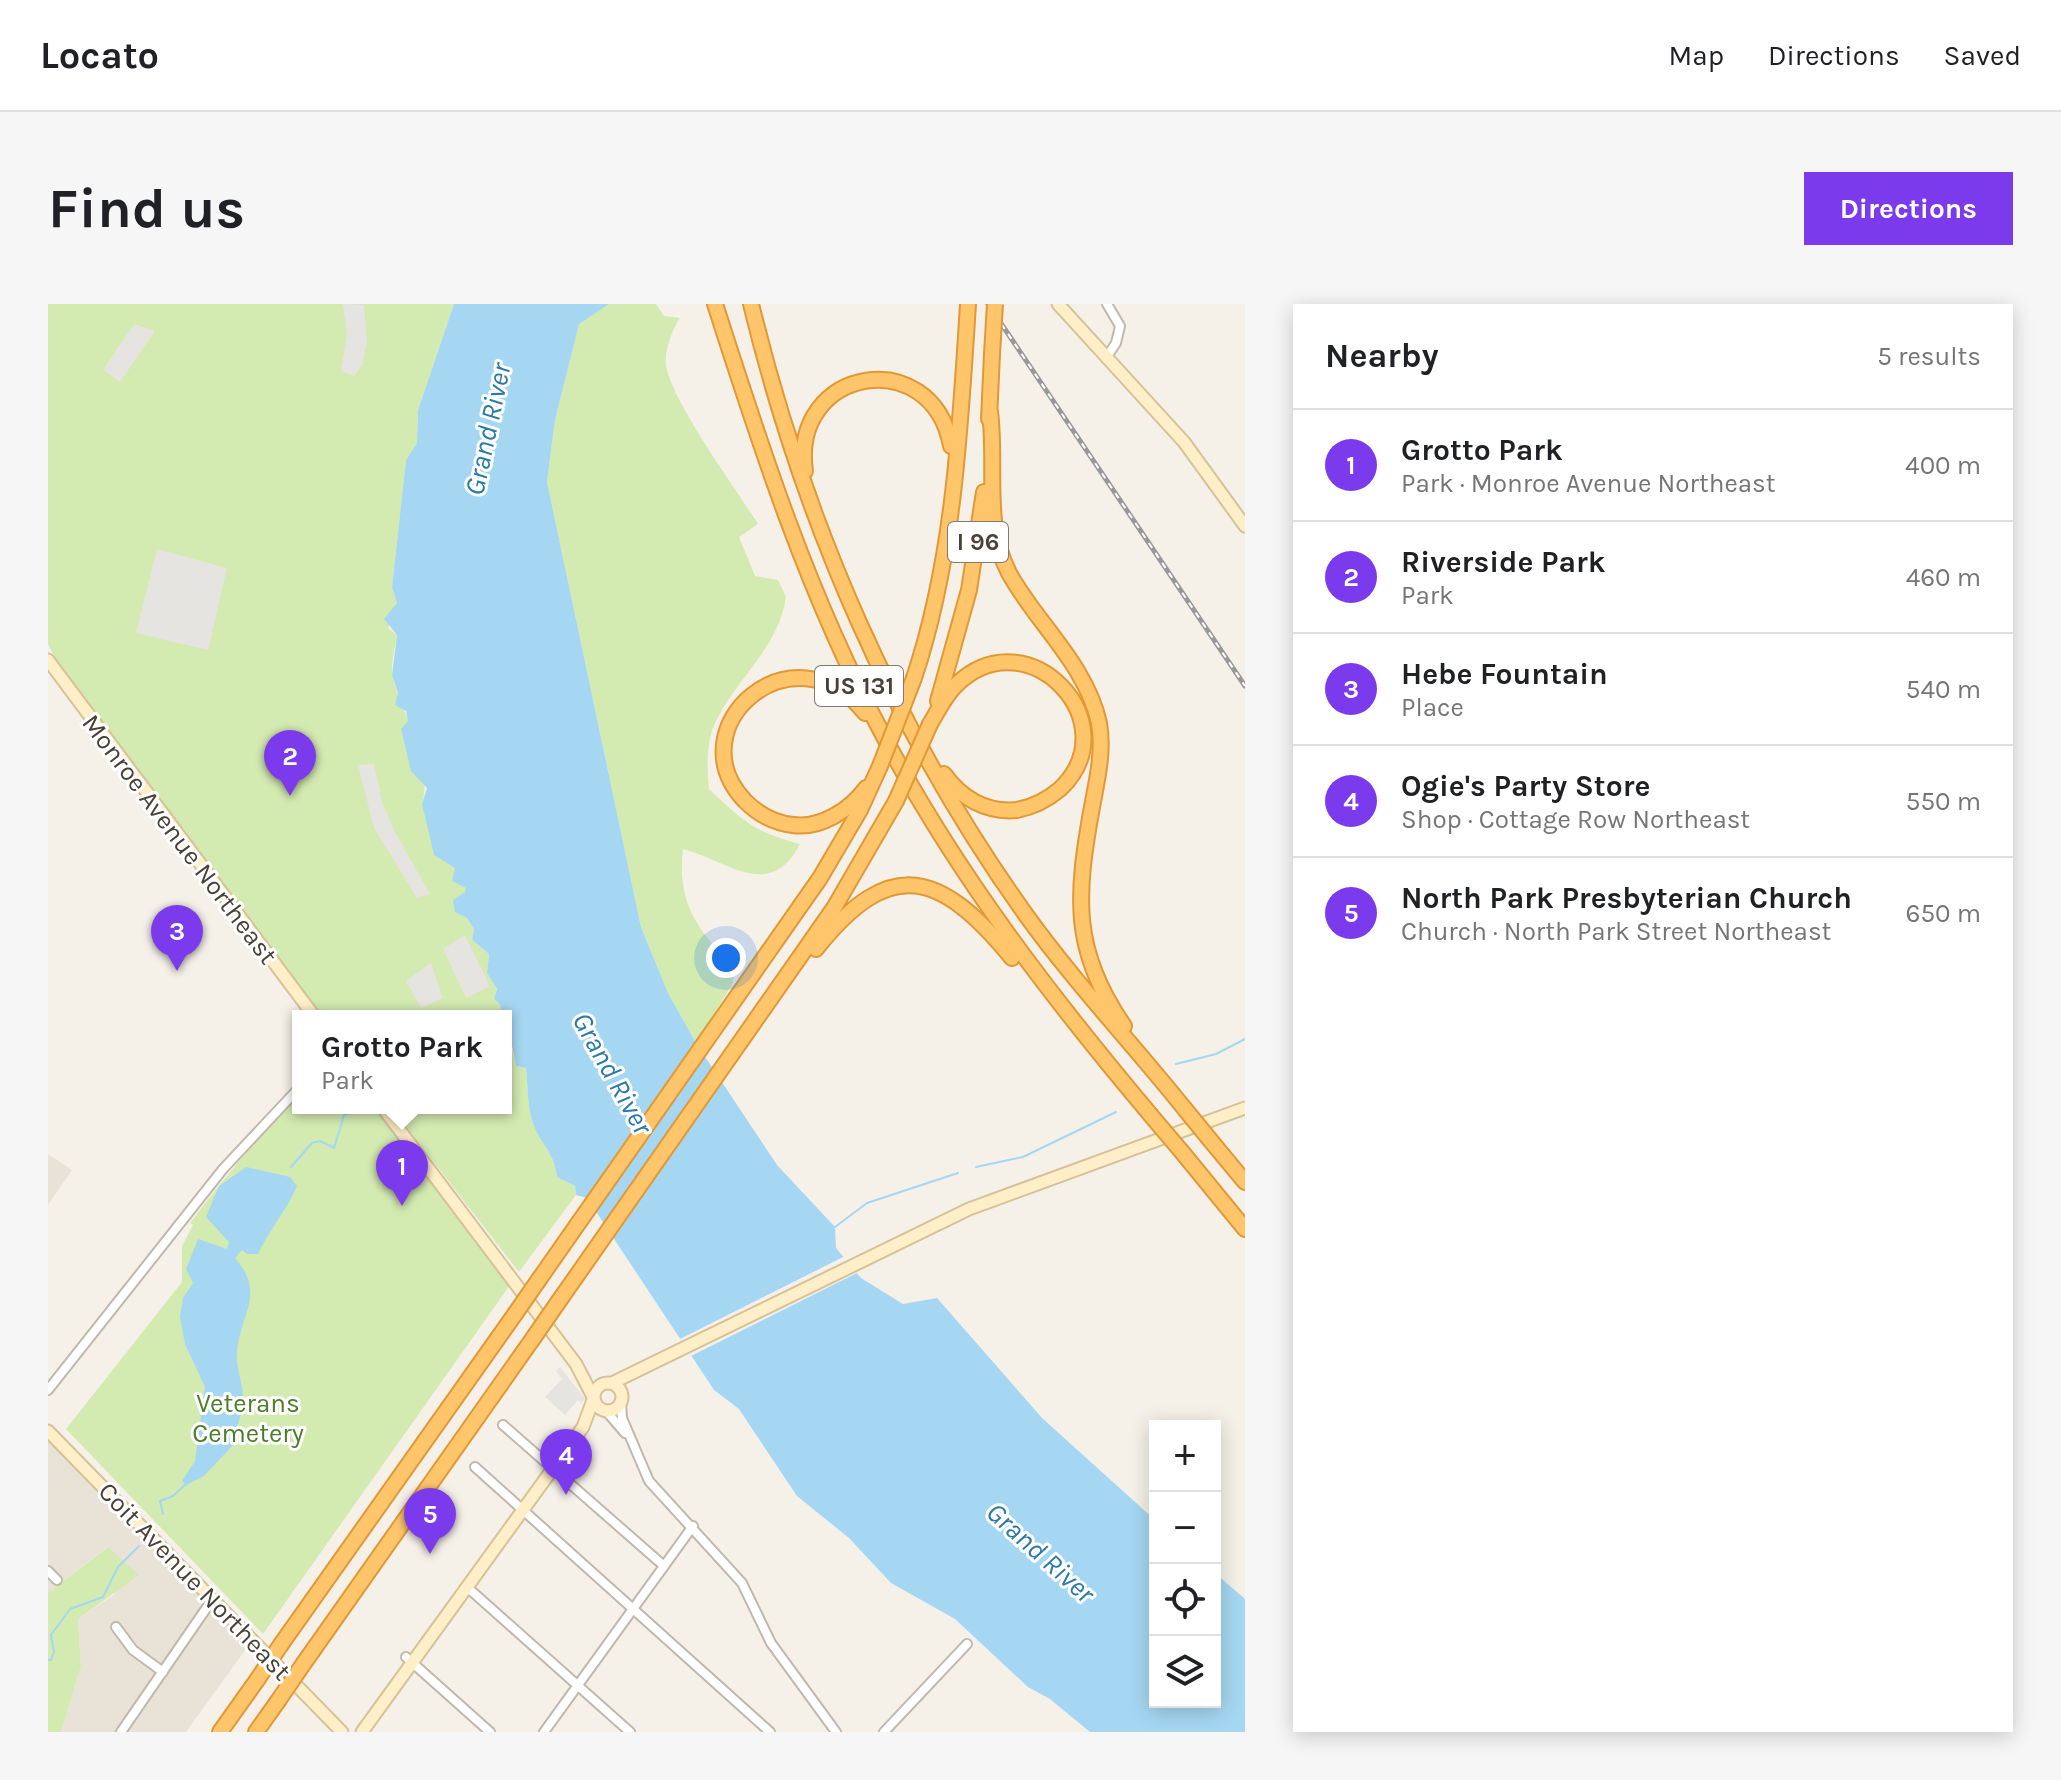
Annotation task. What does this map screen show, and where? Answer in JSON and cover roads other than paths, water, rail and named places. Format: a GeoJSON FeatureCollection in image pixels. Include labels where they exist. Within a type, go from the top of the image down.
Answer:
{"type":"FeatureCollection","features":[{"type":"Feature","properties":{"kind":"highway","name":"US 131"},"geometry":{"type":"LineString","coordinates":[[715,304],[770,475],[805,566],[881,733],[966,875],[1079,1030],[1245,1229]]}},
{"type":"Feature","properties":{"kind":"highway","name":"US 131"},"geometry":{"type":"LineString","coordinates":[[751,304],[771,383],[809,499],[868,644],[907,724],[1026,915],[1082,989],[1245,1182]]}},
{"type":"Feature","properties":{"kind":"highway","name":"I 96"},"geometry":{"type":"LineString","coordinates":[[256,1732],[846,890],[896,801],[930,724],[969,590],[981,517],[995,304]]}},
{"type":"Feature","properties":{"kind":"highway","name":"I 96"},"geometry":{"type":"LineString","coordinates":[[220,1732],[820,878],[860,810],[914,678],[935,603],[954,487],[967,311]]}},
{"type":"Feature","properties":{"kind":"highway"},"geometry":{"type":"LineString","coordinates":[[809,499],[804,453],[808,426],[830,397],[868,379],[900,383],[917,391],[940,413],[948,430],[954,487]]}},
{"type":"Feature","properties":{"kind":"highway"},"geometry":{"type":"LineString","coordinates":[[990,412],[994,445],[992,504],[1001,552],[1019,588],[1085,684],[1099,724],[1099,770],[1080,877],[1081,931],[1088,958],[1107,1000],[1182,1106]]}},
{"type":"Feature","properties":{"kind":"highway"},"geometry":{"type":"LineString","coordinates":[[907,724],[958,790],[972,801],[996,809],[1024,808],[1050,797],[1073,773],[1082,746],[1080,719],[1068,692],[1050,675],[1020,663],[996,663],[967,675],[951,690],[930,724]]}},
{"type":"Feature","properties":{"kind":"highway"},"geometry":{"type":"LineString","coordinates":[[877,770],[844,810],[818,823],[790,825],[755,811],[737,792],[727,770],[725,749],[729,726],[740,707],[754,692],[784,677],[825,681],[846,692],[881,733]]}},
{"type":"Feature","properties":{"kind":"highway"},"geometry":{"type":"LineString","coordinates":[[759,1016],[857,904],[892,888],[917,887],[937,891],[967,908],[1079,1030]]}},
{"type":"Feature","properties":{"kind":"main road"},"geometry":{"type":"LineString","coordinates":[[1058,304],[1184,442],[1245,526]]}},
{"type":"Feature","properties":{"kind":"main road","name":"Monroe Avenue Northeast"},"geometry":{"type":"LineString","coordinates":[[48,660],[310,1010]]}},
{"type":"Feature","properties":{"kind":"main road"},"geometry":{"type":"LineString","coordinates":[[362,1732],[409,1660],[467,1587],[583,1427],[596,1389],[642,1371],[969,1209],[1245,1108]]}},
{"type":"Feature","properties":{"kind":"main road"},"geometry":{"type":"LineString","coordinates":[[388,1114],[576,1364],[593,1398],[606,1412]]}},
{"type":"Feature","properties":{"kind":"main road"},"geometry":{"type":"LineString","coordinates":[[576,1364],[609,1383],[622,1400]]}},
{"type":"Feature","properties":{"kind":"main road"},"geometry":{"type":"LineString","coordinates":[[583,1427],[622,1400],[642,1371]]}},
{"type":"Feature","properties":{"kind":"main road","name":"Coit Avenue Northeast"},"geometry":{"type":"LineString","coordinates":[[48,1431],[342,1732]]}},
{"type":"Feature","properties":{"kind":"street"},"geometry":{"type":"LineString","coordinates":[[1106,358],[1116,343],[1120,326],[1107,304]]}},
{"type":"Feature","properties":{"kind":"street"},"geometry":{"type":"LineString","coordinates":[[48,1390],[223,1169],[292,1095]]}},
{"type":"Feature","properties":{"kind":"street"},"geometry":{"type":"LineString","coordinates":[[622,1400],[630,1437],[656,1490],[693,1526],[742,1583],[775,1650],[836,1732]]}},
{"type":"Feature","properties":{"kind":"street"},"geometry":{"type":"LineString","coordinates":[[606,1412],[630,1437]]}},
{"type":"Feature","properties":{"kind":"street"},"geometry":{"type":"LineString","coordinates":[[503,1425],[664,1566]]}},
{"type":"Feature","properties":{"kind":"street"},"geometry":{"type":"LineString","coordinates":[[475,1467],[770,1732]]}},
{"type":"Feature","properties":{"kind":"street"},"geometry":{"type":"LineString","coordinates":[[544,1732],[693,1526]]}},
{"type":"Feature","properties":{"kind":"street"},"geometry":{"type":"LineString","coordinates":[[48,1571],[57,1580]]}},
{"type":"Feature","properties":{"kind":"street"},"geometry":{"type":"LineString","coordinates":[[467,1587],[630,1732]]}},
{"type":"Feature","properties":{"kind":"street"},"geometry":{"type":"LineString","coordinates":[[121,1732],[212,1600]]}},
{"type":"Feature","properties":{"kind":"street"},"geometry":{"type":"LineString","coordinates":[[116,1627],[133,1650],[163,1672]]}},
{"type":"Feature","properties":{"kind":"street"},"geometry":{"type":"LineString","coordinates":[[884,1732],[967,1644]]}},
{"type":"Feature","properties":{"kind":"street"},"geometry":{"type":"LineString","coordinates":[[409,1660],[490,1732]]}},
{"type":"Feature","properties":{"kind":"water","name":"Grand River"},"geometry":{"type":"Polygon","coordinates":[[[454,304],[609,304],[579,324],[555,420],[547,482],[641,927],[668,993],[696,1043],[777,1165],[835,1227],[836,1248],[861,1278],[903,1304],[937,1298],[1042,1418],[1149,1515],[1149,1708],[1221,1708],[1221,1578],[1245,1599],[1245,1732],[1090,1732],[1050,1699],[1028,1687],[955,1619],[891,1583],[849,1538],[797,1496],[739,1409],[714,1390],[587,1198],[576,1195],[575,1186],[557,1177],[553,1160],[532,1120],[526,1068],[516,1066],[512,1046],[512,1010],[500,1010],[500,1004],[494,999],[497,989],[487,973],[489,954],[472,940],[474,929],[467,918],[455,912],[453,900],[466,888],[452,881],[455,868],[434,855],[422,804],[427,788],[411,771],[401,729],[408,721],[406,711],[395,705],[398,693],[392,675],[397,635],[384,619],[397,603],[392,587],[406,460],[417,443],[418,410],[454,304]]]}},
{"type":"Feature","properties":{"kind":"water"},"geometry":{"type":"Polygon","coordinates":[[[246,1167],[290,1177],[297,1186],[258,1254],[247,1254],[242,1250],[235,1258],[249,1282],[250,1293],[237,1351],[243,1400],[236,1442],[204,1476],[186,1485],[182,1481],[195,1461],[205,1387],[185,1344],[180,1317],[183,1298],[193,1283],[186,1269],[198,1239],[227,1249],[229,1242],[206,1217],[219,1186],[246,1167]]]}},
{"type":"Feature","properties":{"kind":"waterway"},"geometry":{"type":"LineString","coordinates":[[1176,1064],[1216,1054],[1245,1039]]}},
{"type":"Feature","properties":{"kind":"waterway"},"geometry":{"type":"LineString","coordinates":[[976,1167],[1023,1157],[1116,1112]]}},
{"type":"Feature","properties":{"kind":"waterway"},"geometry":{"type":"LineString","coordinates":[[291,1167],[312,1143],[320,1141],[334,1148],[344,1115],[347,1114]]}},
{"type":"Feature","properties":{"kind":"waterway"},"geometry":{"type":"LineString","coordinates":[[835,1227],[867,1203],[958,1173]]}},
{"type":"Feature","properties":{"kind":"waterway"},"geometry":{"type":"LineString","coordinates":[[163,1514],[160,1501],[173,1496],[187,1483]]}},
{"type":"Feature","properties":{"kind":"waterway"},"geometry":{"type":"LineString","coordinates":[[48,1660],[54,1652],[51,1635],[70,1609],[103,1597],[118,1567],[139,1546]]}},
{"type":"Feature","properties":{"kind":"railway"},"geometry":{"type":"LineString","coordinates":[[988,304],[1245,686]]}},
{"type":"Feature","properties":{"kind":"place","name":"Riverside Park"},"geometry":{"type":"Point","coordinates":[290,796]}},
{"type":"Feature","properties":{"kind":"place","name":"Hebe Fountain"},"geometry":{"type":"Point","coordinates":[177,971]}},
{"type":"Feature","properties":{"kind":"place","name":"Grotto Park"},"geometry":{"type":"Point","coordinates":[402,1206]}},
{"type":"Feature","properties":{"kind":"place","name":"Ogie's Party Store"},"geometry":{"type":"Point","coordinates":[566,1495]}},
{"type":"Feature","properties":{"kind":"place","name":"North Park Presbyterian Church"},"geometry":{"type":"Point","coordinates":[430,1554]}},
{"type":"Feature","properties":{"kind":"park label","name":"Veterans Cemetery"},"geometry":{"type":"Point","coordinates":[248,1418]}}]}
